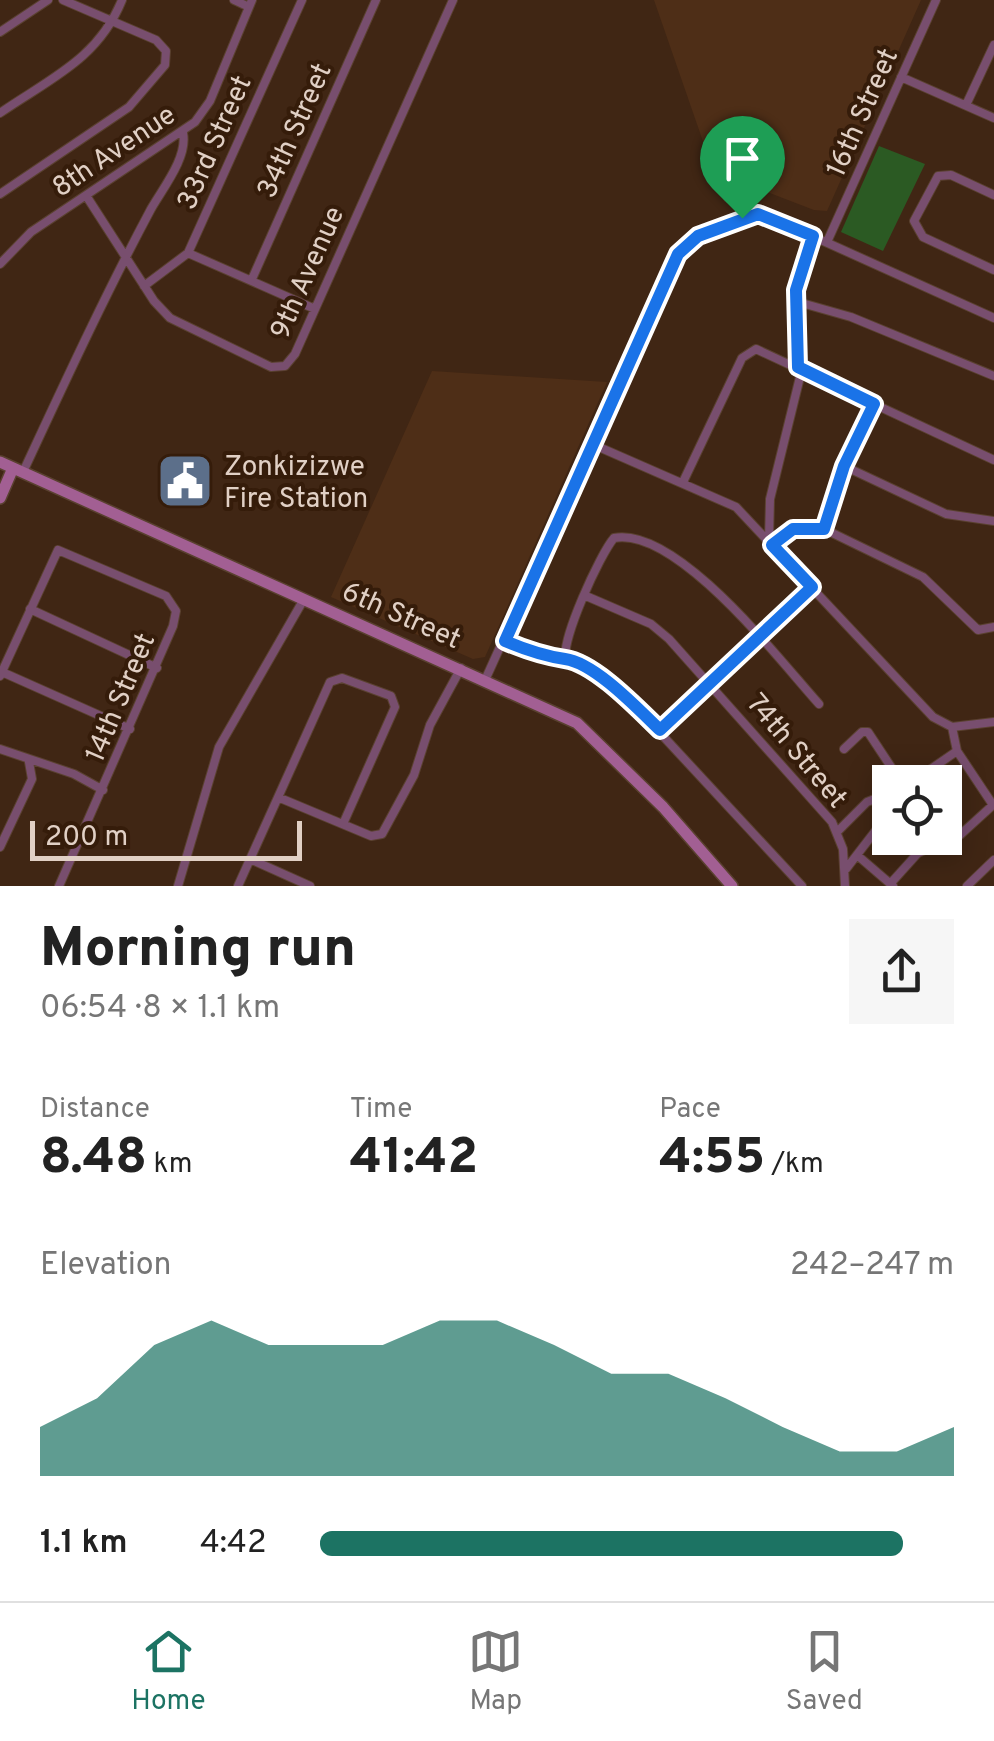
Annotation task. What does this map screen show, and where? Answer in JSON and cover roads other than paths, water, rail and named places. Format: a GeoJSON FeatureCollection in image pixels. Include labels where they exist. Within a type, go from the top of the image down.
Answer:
{"type":"FeatureCollection","features":[{"type":"Feature","properties":{"kind":"street"},"geometry":{"type":"LineString","coordinates":[[0,32],[48,0]]}},
{"type":"Feature","properties":{"kind":"street"},"geometry":{"type":"LineString","coordinates":[[0,194],[106,125],[158,79],[167,58],[160,42],[63,0]]}},
{"type":"Feature","properties":{"kind":"street"},"geometry":{"type":"LineString","coordinates":[[0,113],[96,46],[114,21],[122,0]]}},
{"type":"Feature","properties":{"kind":"street"},"geometry":{"type":"LineString","coordinates":[[234,0],[250,3]]}},
{"type":"Feature","properties":{"kind":"street","name":"33rd Street"},"geometry":{"type":"LineString","coordinates":[[144,286],[188,253],[302,0]]}},
{"type":"Feature","properties":{"kind":"street","name":"34th Street"},"geometry":{"type":"LineString","coordinates":[[252,279],[376,0]]}},
{"type":"Feature","properties":{"kind":"street","name":"9th Avenue"},"geometry":{"type":"LineString","coordinates":[[88,197],[144,286],[180,326],[280,368],[295,354],[453,0]]}},
{"type":"Feature","properties":{"kind":"street","name":"16th Street"},"geometry":{"type":"LineString","coordinates":[[828,242],[936,0]]}},
{"type":"Feature","properties":{"kind":"street","name":"8th Avenue"},"geometry":{"type":"LineString","coordinates":[[0,264],[32,232],[183,133],[210,101],[250,3]]}},
{"type":"Feature","properties":{"kind":"street"},"geometry":{"type":"LineString","coordinates":[[966,106],[994,45]]}},
{"type":"Feature","properties":{"kind":"street"},"geometry":{"type":"LineString","coordinates":[[901,76],[994,118]]}},
{"type":"Feature","properties":{"kind":"street"},"geometry":{"type":"LineString","coordinates":[[0,498],[184,147],[183,133]]}},
{"type":"Feature","properties":{"kind":"street"},"geometry":{"type":"LineString","coordinates":[[994,194],[944,174],[934,180],[914,221],[923,237],[994,270]]}},
{"type":"Feature","properties":{"kind":"street"},"geometry":{"type":"LineString","coordinates":[[486,678],[678,254],[688,242],[758,214],[994,318]]}},
{"type":"Feature","properties":{"kind":"street"},"geometry":{"type":"LineString","coordinates":[[771,543],[768,509],[800,377],[798,278],[813,236]]}},
{"type":"Feature","properties":{"kind":"street"},"geometry":{"type":"LineString","coordinates":[[0,244],[6,254]]}},
{"type":"Feature","properties":{"kind":"street"},"geometry":{"type":"LineString","coordinates":[[188,253],[315,309]]}},
{"type":"Feature","properties":{"kind":"street"},"geometry":{"type":"LineString","coordinates":[[798,302],[851,317],[994,376]]}},
{"type":"Feature","properties":{"kind":"street"},"geometry":{"type":"LineString","coordinates":[[684,482],[746,353],[762,350],[994,460]]}},
{"type":"Feature","properties":{"kind":"street"},"geometry":{"type":"LineString","coordinates":[[824,529],[844,466],[874,404]]}},
{"type":"Feature","properties":{"kind":"street"},"geometry":{"type":"LineString","coordinates":[[592,444],[736,507],[921,705],[952,727],[994,723]]}},
{"type":"Feature","properties":{"kind":"street","name":"6th Street"},"geometry":{"type":"LineString","coordinates":[[0,462],[549,708],[596,738],[732,886]]}},
{"type":"Feature","properties":{"kind":"street"},"geometry":{"type":"LineString","coordinates":[[844,466],[946,514],[994,521]]}},
{"type":"Feature","properties":{"kind":"street"},"geometry":{"type":"LineString","coordinates":[[771,543],[793,529],[824,529],[923,578],[978,630],[994,627]]}},
{"type":"Feature","properties":{"kind":"street"},"geometry":{"type":"LineString","coordinates":[[566,659],[566,639],[611,540],[628,538],[692,568],[760,634],[820,704]]}},
{"type":"Feature","properties":{"kind":"street","name":"14th Street"},"geometry":{"type":"LineString","coordinates":[[1,674],[53,555],[61,549],[166,596],[176,617],[59,886]]}},
{"type":"Feature","properties":{"kind":"street"},"geometry":{"type":"LineString","coordinates":[[660,730],[812,587]]}},
{"type":"Feature","properties":{"kind":"street","name":"74th Street"},"geometry":{"type":"LineString","coordinates":[[586,596],[651,624],[711,682],[836,832],[846,869],[845,886]]}},
{"type":"Feature","properties":{"kind":"street"},"geometry":{"type":"LineString","coordinates":[[178,886],[219,746],[305,598]]}},
{"type":"Feature","properties":{"kind":"street"},"geometry":{"type":"LineString","coordinates":[[30,609],[156,668]]}},
{"type":"Feature","properties":{"kind":"street"},"geometry":{"type":"LineString","coordinates":[[505,641],[553,661],[566,659],[613,686],[660,730],[802,886]]}},
{"type":"Feature","properties":{"kind":"street"},"geometry":{"type":"LineString","coordinates":[[280,798],[374,837],[386,828],[402,799],[430,726],[460,668]]}},
{"type":"Feature","properties":{"kind":"street"},"geometry":{"type":"LineString","coordinates":[[1,674],[130,729]]}},
{"type":"Feature","properties":{"kind":"street"},"geometry":{"type":"LineString","coordinates":[[238,886],[330,682],[349,679],[386,694],[393,701],[394,712],[343,824]]}},
{"type":"Feature","properties":{"kind":"street"},"geometry":{"type":"LineString","coordinates":[[857,855],[891,885],[918,853],[960,835],[994,806],[957,751],[952,727]]}},
{"type":"Feature","properties":{"kind":"street"},"geometry":{"type":"LineString","coordinates":[[844,748],[862,732],[868,732],[890,765]]}},
{"type":"Feature","properties":{"kind":"street"},"geometry":{"type":"LineString","coordinates":[[0,749],[29,762],[74,774],[103,790]]}},
{"type":"Feature","properties":{"kind":"street"},"geometry":{"type":"LineString","coordinates":[[937,765],[957,751]]}},
{"type":"Feature","properties":{"kind":"street"},"geometry":{"type":"LineString","coordinates":[[0,847],[4,826],[32,779],[29,762]]}},
{"type":"Feature","properties":{"kind":"street"},"geometry":{"type":"LineString","coordinates":[[836,832],[872,800]]}},
{"type":"Feature","properties":{"kind":"street"},"geometry":{"type":"LineString","coordinates":[[846,869],[872,835]]}},
{"type":"Feature","properties":{"kind":"street"},"geometry":{"type":"LineString","coordinates":[[250,859],[310,886]]}},
{"type":"Feature","properties":{"kind":"street"},"geometry":{"type":"LineString","coordinates":[[968,886],[994,860]]}},
{"type":"Feature","properties":{"kind":"place","name":"Zonkizizwe Fire Station"},"geometry":{"type":"Point","coordinates":[185,481]}}]}
